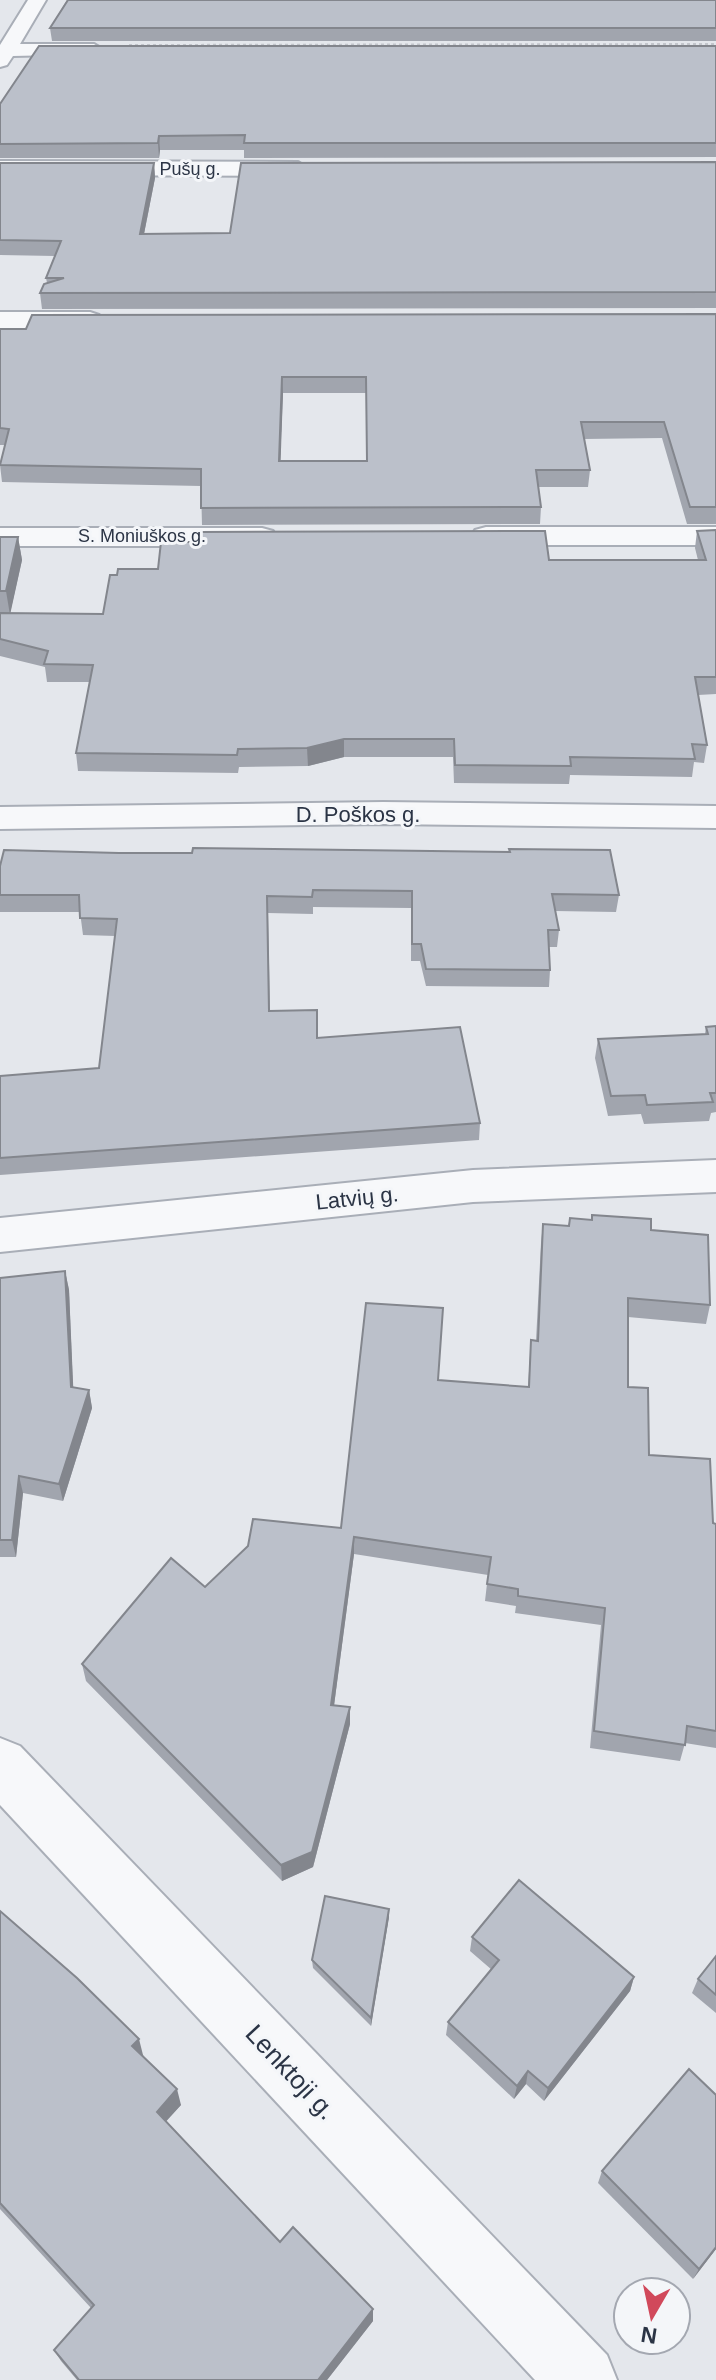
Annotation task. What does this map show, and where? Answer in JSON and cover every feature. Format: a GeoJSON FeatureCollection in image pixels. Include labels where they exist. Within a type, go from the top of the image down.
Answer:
{"type":"FeatureCollection","features":[{"type":"Feature","properties":{"kind":"street"},"geometry":{"type":"LineString","coordinates":[[3,56],[37,0]]}},
{"type":"Feature","properties":{"kind":"street"},"geometry":{"type":"LineString","coordinates":[[3,56],[120,48]]}},
{"type":"Feature","properties":{"kind":"street","name":"Pušų g."},"geometry":{"type":"LineString","coordinates":[[0,168],[318,169]]}},
{"type":"Feature","properties":{"kind":"street"},"geometry":{"type":"LineString","coordinates":[[0,320],[115,320]]}},
{"type":"Feature","properties":{"kind":"street"},"geometry":{"type":"LineString","coordinates":[[458,536],[716,536]]}},
{"type":"Feature","properties":{"kind":"street","name":"S. Moniuškos g."},"geometry":{"type":"LineString","coordinates":[[0,537],[296,537]]}},
{"type":"Feature","properties":{"kind":"street","name":"D. Poškos g."},"geometry":{"type":"LineString","coordinates":[[0,818],[383,813],[716,817]]}},
{"type":"Feature","properties":{"kind":"street","name":"Latvių g."},"geometry":{"type":"LineString","coordinates":[[0,1235],[473,1186],[716,1176]]}},
{"type":"Feature","properties":{"kind":"street","name":"Lenktoji g."},"geometry":{"type":"LineString","coordinates":[[0,1765],[582,2380]]}},
{"type":"Feature","properties":{"kind":"path"},"geometry":{"type":"LineString","coordinates":[[120,48],[716,44]]}},
{"type":"Feature","properties":{"kind":"building"},"geometry":{"type":"Polygon","coordinates":[[[68,0],[716,0],[716,28],[50,28],[68,0]]]}},
{"type":"Feature","properties":{"kind":"building"},"geometry":{"type":"Polygon","coordinates":[[[39,46],[716,46],[716,143],[244,143],[245,135],[159,136],[158,143],[0,144],[0,104],[39,46]]]}},
{"type":"Feature","properties":{"kind":"building"},"geometry":{"type":"Polygon","coordinates":[[[716,162],[716,292],[40,293],[44,284],[64,278],[46,278],[61,241],[0,240],[0,163],[154,163],[140,234],[230,233],[241,163],[716,162]]]}},
{"type":"Feature","properties":{"kind":"building"},"geometry":{"type":"Polygon","coordinates":[[[716,314],[716,507],[690,507],[664,422],[581,422],[590,470],[536,470],[541,507],[201,508],[201,469],[0,465],[9,429],[0,428],[0,329],[26,329],[32,315],[716,314]],[[282,377],[279,461],[367,461],[366,377],[282,377]]]}},
{"type":"Feature","properties":{"kind":"building"},"geometry":{"type":"Polygon","coordinates":[[[716,530],[716,677],[695,677],[707,745],[692,744],[695,759],[570,757],[571,766],[455,765],[454,739],[344,739],[307,748],[238,749],[237,755],[76,753],[93,665],[44,664],[48,651],[0,639],[0,613],[103,614],[110,575],[117,575],[118,569],[158,569],[161,542],[200,542],[200,532],[545,531],[549,560],[706,560],[697,531],[716,530]]]}},
{"type":"Feature","properties":{"kind":"building"},"geometry":{"type":"Polygon","coordinates":[[[0,537],[18,537],[6,591],[0,591],[0,537]]]}},
{"type":"Feature","properties":{"kind":"building"},"geometry":{"type":"Polygon","coordinates":[[[193,848],[510,852],[509,849],[610,850],[619,895],[552,894],[559,930],[548,930],[550,970],[426,969],[421,944],[412,944],[412,891],[313,890],[312,897],[267,896],[269,1011],[317,1010],[317,1038],[460,1027],[480,1123],[0,1158],[0,1076],[99,1068],[117,919],[80,918],[79,895],[0,895],[0,866],[4,850],[192,853],[193,848]]]}},
{"type":"Feature","properties":{"kind":"building"},"geometry":{"type":"Polygon","coordinates":[[[716,1026],[716,1093],[710,1093],[713,1102],[647,1105],[645,1095],[611,1096],[598,1039],[708,1034],[706,1027],[716,1026]]]}},
{"type":"Feature","properties":{"kind":"building"},"geometry":{"type":"Polygon","coordinates":[[[592,1215],[651,1219],[651,1230],[708,1235],[710,1305],[628,1298],[628,1387],[648,1388],[649,1455],[710,1459],[713,1523],[716,1524],[716,1731],[687,1726],[685,1745],[594,1731],[605,1608],[518,1596],[518,1589],[487,1584],[491,1557],[354,1537],[331,1705],[350,1707],[312,1852],[281,1865],[82,1664],[171,1558],[205,1587],[248,1546],[253,1519],[341,1528],[366,1303],[443,1308],[438,1380],[529,1387],[531,1340],[538,1341],[543,1224],[569,1226],[570,1218],[592,1220],[592,1215]]]}},
{"type":"Feature","properties":{"kind":"building"},"geometry":{"type":"Polygon","coordinates":[[[65,1271],[71,1387],[89,1390],[59,1484],[19,1476],[12,1540],[0,1540],[0,1278],[65,1271]]]}},
{"type":"Feature","properties":{"kind":"building"},"geometry":{"type":"Polygon","coordinates":[[[519,1880],[634,1977],[548,2088],[528,2071],[517,2086],[448,2022],[499,1960],[472,1937],[519,1880]]]}},
{"type":"Feature","properties":{"kind":"building"},"geometry":{"type":"Polygon","coordinates":[[[325,1896],[389,1909],[371,2018],[312,1960],[325,1896]]]}},
{"type":"Feature","properties":{"kind":"building"},"geometry":{"type":"Polygon","coordinates":[[[0,1911],[77,1978],[139,2039],[132,2046],[177,2089],[157,2112],[280,2242],[293,2227],[373,2309],[318,2380],[79,2380],[54,2350],[94,2305],[0,2203],[0,1911]]]}},
{"type":"Feature","properties":{"kind":"building"},"geometry":{"type":"Polygon","coordinates":[[[716,1956],[716,1995],[698,1979],[716,1956]]]}},
{"type":"Feature","properties":{"kind":"building"},"geometry":{"type":"Polygon","coordinates":[[[689,2069],[716,2095],[716,2247],[699,2269],[602,2171],[689,2069]]]}}]}
